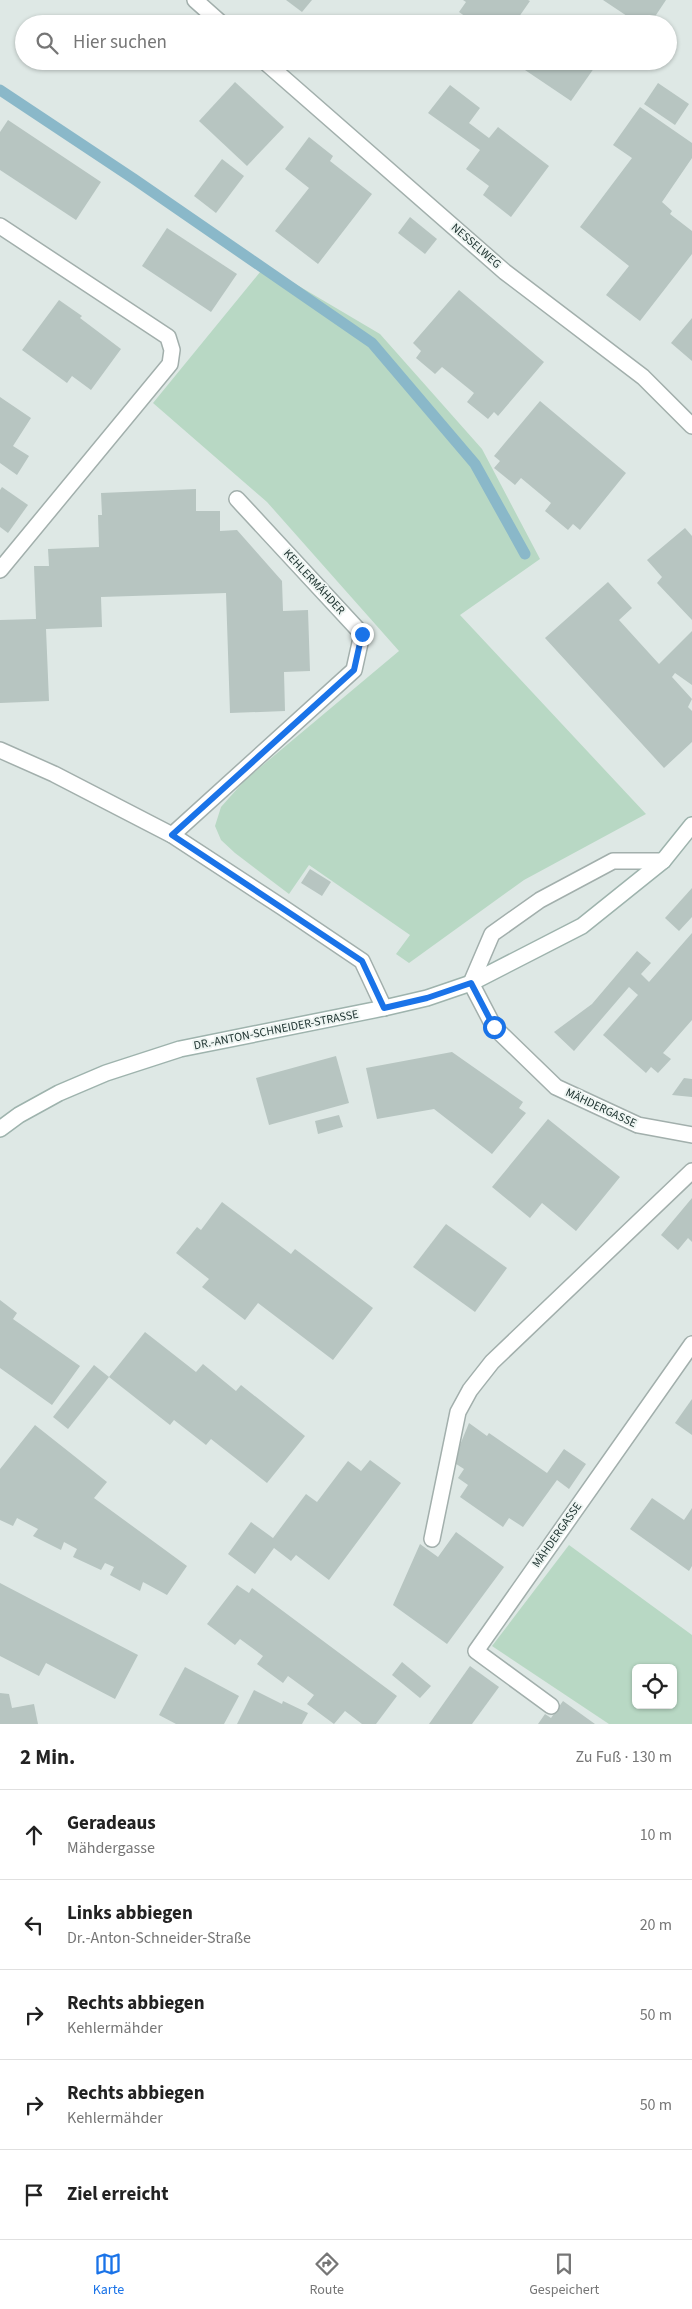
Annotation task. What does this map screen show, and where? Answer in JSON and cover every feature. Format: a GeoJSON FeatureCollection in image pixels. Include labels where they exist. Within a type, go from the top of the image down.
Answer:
{"type":"FeatureCollection","features":[{"type":"Feature","properties":{"kind":"street"},"geometry":{"type":"LineString","coordinates":[[195,0],[212,15]]}},
{"type":"Feature","properties":{"kind":"street","name":"NESSELWEG"},"geometry":{"type":"LineString","coordinates":[[274,70],[505,272],[642,377],[692,426]]}},
{"type":"Feature","properties":{"kind":"street"},"geometry":{"type":"LineString","coordinates":[[0,226],[168,338],[172,350],[170,364],[0,570]]}},
{"type":"Feature","properties":{"kind":"street","name":"KEHLERMÄHDER"},"geometry":{"type":"LineString","coordinates":[[172,835],[354,670],[362,634],[237,499]]}},
{"type":"Feature","properties":{"kind":"street"},"geometry":{"type":"LineString","coordinates":[[0,750],[54,774],[172,835],[362,961],[384,1008]]}},
{"type":"Feature","properties":{"kind":"street","name":"DR.-ANTON-SCHNEIDER-STRASSE"},"geometry":{"type":"LineString","coordinates":[[0,1129],[19,1115],[59,1093],[106,1072],[180,1049],[384,1008],[427,998],[471,983],[582,926],[663,861],[692,825]]}},
{"type":"Feature","properties":{"kind":"street"},"geometry":{"type":"LineString","coordinates":[[471,983],[492,934],[540,900],[613,861],[663,861]]}},
{"type":"Feature","properties":{"kind":"street","name":"MÄHDERGASSE"},"geometry":{"type":"LineString","coordinates":[[471,983],[494,1027],[556,1087],[638,1126],[692,1134]]}},
{"type":"Feature","properties":{"kind":"street"},"geometry":{"type":"LineString","coordinates":[[432,1539],[458,1412],[470,1390],[492,1362],[692,1171]]}},
{"type":"Feature","properties":{"kind":"street","name":"MÄHDERGASSE"},"geometry":{"type":"LineString","coordinates":[[550,1706],[476,1651],[692,1344]]}},
{"type":"Feature","properties":{"kind":"green space"},"geometry":{"type":"Polygon","coordinates":[[[265,266],[380,334],[482,449],[540,559],[460,615],[646,814],[524,880],[409,963],[396,954],[410,935],[309,865],[289,894],[235,853],[221,840],[215,826],[221,807],[245,780],[399,651],[267,502],[153,403],[265,266]]]}},
{"type":"Feature","properties":{"kind":"green space"},"geometry":{"type":"Polygon","coordinates":[[[569,1545],[692,1635],[692,1724],[609,1724],[492,1646],[569,1545]]]}},
{"type":"Feature","properties":{"kind":"building"},"geometry":{"type":"Polygon","coordinates":[[[286,0],[312,0],[302,12],[286,0]]]}},
{"type":"Feature","properties":{"kind":"building"},"geometry":{"type":"Polygon","coordinates":[[[463,0],[530,1],[520,15],[463,15],[459,12],[466,2],[463,0]]]}},
{"type":"Feature","properties":{"kind":"building"},"geometry":{"type":"Polygon","coordinates":[[[603,0],[666,0],[656,15],[626,15],[603,0]]]}},
{"type":"Feature","properties":{"kind":"building"},"geometry":{"type":"Polygon","coordinates":[[[525,70],[593,70],[571,101],[525,70]]]}},
{"type":"Feature","properties":{"kind":"building"},"geometry":{"type":"Polygon","coordinates":[[[235,82],[284,127],[247,166],[199,121],[235,82]]]}},
{"type":"Feature","properties":{"kind":"building"},"geometry":{"type":"Polygon","coordinates":[[[658,83],[689,104],[675,125],[644,104],[658,83]]]}},
{"type":"Feature","properties":{"kind":"building"},"geometry":{"type":"Polygon","coordinates":[[[450,85],[480,108],[469,123],[489,138],[498,127],[549,166],[511,217],[483,195],[489,186],[466,169],[480,150],[428,113],[450,85]]]}},
{"type":"Feature","properties":{"kind":"building"},"geometry":{"type":"Polygon","coordinates":[[[640,107],[692,143],[692,158],[662,202],[672,211],[670,214],[692,231],[692,254],[640,321],[606,295],[629,266],[580,227],[632,158],[613,145],[640,107]]]}},
{"type":"Feature","properties":{"kind":"building"},"geometry":{"type":"Polygon","coordinates":[[[8,120],[101,182],[76,220],[0,170],[0,132],[8,120]]]}},
{"type":"Feature","properties":{"kind":"building"},"geometry":{"type":"Polygon","coordinates":[[[309,137],[333,156],[330,161],[372,194],[318,264],[275,231],[309,188],[285,169],[309,137]]]}},
{"type":"Feature","properties":{"kind":"building"},"geometry":{"type":"Polygon","coordinates":[[[222,159],[244,176],[216,213],[194,196],[222,159]]]}},
{"type":"Feature","properties":{"kind":"building"},"geometry":{"type":"Polygon","coordinates":[[[410,217],[437,239],[425,254],[398,233],[410,217]]]}},
{"type":"Feature","properties":{"kind":"building"},"geometry":{"type":"Polygon","coordinates":[[[167,228],[237,274],[211,312],[142,266],[167,228]]]}},
{"type":"Feature","properties":{"kind":"building"},"geometry":{"type":"Polygon","coordinates":[[[459,290],[544,362],[498,416],[494,412],[488,419],[467,402],[474,393],[442,367],[435,374],[416,358],[421,351],[413,343],[459,290]]]}},
{"type":"Feature","properties":{"kind":"building"},"geometry":{"type":"Polygon","coordinates":[[[59,300],[82,316],[80,318],[121,349],[91,390],[72,376],[67,383],[22,350],[59,300]]]}},
{"type":"Feature","properties":{"kind":"building"},"geometry":{"type":"Polygon","coordinates":[[[692,318],[692,361],[671,343],[692,318]]]}},
{"type":"Feature","properties":{"kind":"building"},"geometry":{"type":"Polygon","coordinates":[[[0,397],[31,418],[13,446],[29,456],[17,475],[0,463],[0,397]]]}},
{"type":"Feature","properties":{"kind":"building"},"geometry":{"type":"Polygon","coordinates":[[[540,401],[626,473],[580,530],[573,524],[568,530],[545,511],[551,503],[521,478],[515,485],[494,468],[500,461],[494,456],[540,401]]]}},
{"type":"Feature","properties":{"kind":"building"},"geometry":{"type":"Polygon","coordinates":[[[2,487],[28,505],[8,533],[0,527],[0,490],[2,487]]]}},
{"type":"Feature","properties":{"kind":"building"},"geometry":{"type":"Polygon","coordinates":[[[196,489],[196,511],[220,511],[220,531],[237,530],[282,581],[283,611],[308,610],[310,671],[284,672],[285,711],[230,713],[226,593],[101,597],[102,627],[46,629],[49,701],[0,703],[0,620],[36,619],[34,566],[49,566],[48,549],[99,547],[98,515],[102,515],[101,493],[196,489]]]}},
{"type":"Feature","properties":{"kind":"building"},"geometry":{"type":"Polygon","coordinates":[[[685,528],[692,536],[692,620],[657,583],[662,577],[647,560],[685,528]]]}},
{"type":"Feature","properties":{"kind":"building"},"geometry":{"type":"Polygon","coordinates":[[[608,582],[632,608],[619,620],[659,664],[692,631],[692,685],[675,673],[672,677],[692,699],[688,707],[692,711],[692,742],[664,768],[545,638],[608,582]]]}},
{"type":"Feature","properties":{"kind":"building"},"geometry":{"type":"Polygon","coordinates":[[[310,869],[331,882],[322,896],[301,883],[310,869]]]}},
{"type":"Feature","properties":{"kind":"building"},"geometry":{"type":"Polygon","coordinates":[[[692,888],[692,917],[679,931],[665,918],[692,888]]]}},
{"type":"Feature","properties":{"kind":"building"},"geometry":{"type":"Polygon","coordinates":[[[692,933],[692,1020],[663,1053],[671,1059],[658,1073],[651,1067],[646,1073],[603,1035],[638,995],[629,987],[574,1051],[554,1032],[592,1004],[637,951],[651,963],[641,974],[649,982],[692,933]]]}},
{"type":"Feature","properties":{"kind":"building"},"geometry":{"type":"Polygon","coordinates":[[[452,1052],[523,1102],[519,1108],[526,1113],[492,1154],[434,1109],[377,1119],[366,1068],[452,1052]]]}},
{"type":"Feature","properties":{"kind":"building"},"geometry":{"type":"Polygon","coordinates":[[[336,1056],[349,1103],[269,1125],[256,1078],[336,1056]]]}},
{"type":"Feature","properties":{"kind":"building"},"geometry":{"type":"Polygon","coordinates":[[[684,1078],[692,1079],[692,1097],[672,1095],[684,1078]]]}},
{"type":"Feature","properties":{"kind":"building"},"geometry":{"type":"Polygon","coordinates":[[[339,1115],[343,1127],[318,1134],[315,1121],[339,1115]]]}},
{"type":"Feature","properties":{"kind":"building"},"geometry":{"type":"Polygon","coordinates":[[[548,1119],[620,1177],[576,1231],[542,1203],[530,1218],[492,1187],[548,1119]]]}},
{"type":"Feature","properties":{"kind":"building"},"geometry":{"type":"Polygon","coordinates":[[[692,1198],[692,1242],[688,1238],[678,1250],[661,1235],[692,1198]]]}},
{"type":"Feature","properties":{"kind":"building"},"geometry":{"type":"Polygon","coordinates":[[[222,1202],[291,1254],[295,1249],[373,1308],[333,1360],[258,1303],[245,1320],[202,1287],[209,1279],[176,1253],[197,1227],[201,1230],[222,1202]]]}},
{"type":"Feature","properties":{"kind":"building"},"geometry":{"type":"Polygon","coordinates":[[[446,1224],[507,1268],[475,1312],[413,1267],[446,1224]]]}},
{"type":"Feature","properties":{"kind":"building"},"geometry":{"type":"Polygon","coordinates":[[[0,1300],[17,1313],[13,1319],[80,1366],[52,1405],[0,1368],[0,1300]]]}},
{"type":"Feature","properties":{"kind":"building"},"geometry":{"type":"Polygon","coordinates":[[[145,1332],[196,1372],[203,1364],[236,1391],[241,1385],[305,1436],[267,1483],[211,1439],[206,1445],[174,1420],[170,1425],[109,1377],[145,1332]]]}},
{"type":"Feature","properties":{"kind":"building"},"geometry":{"type":"Polygon","coordinates":[[[94,1365],[109,1377],[68,1429],[53,1417],[94,1365]]]}},
{"type":"Feature","properties":{"kind":"building"},"geometry":{"type":"Polygon","coordinates":[[[692,1399],[692,1435],[675,1423],[692,1399]]]}},
{"type":"Feature","properties":{"kind":"building"},"geometry":{"type":"Polygon","coordinates":[[[469,1423],[487,1436],[489,1433],[547,1473],[564,1449],[586,1464],[569,1489],[557,1480],[523,1527],[509,1518],[503,1527],[460,1497],[468,1485],[458,1478],[464,1469],[453,1462],[469,1423]]]}},
{"type":"Feature","properties":{"kind":"building"},"geometry":{"type":"Polygon","coordinates":[[[35,1425],[107,1482],[94,1498],[187,1566],[167,1595],[143,1582],[140,1591],[110,1575],[114,1567],[105,1563],[101,1570],[73,1557],[77,1549],[64,1542],[61,1550],[33,1536],[38,1529],[17,1518],[13,1526],[0,1520],[0,1469],[35,1425]]]}},
{"type":"Feature","properties":{"kind":"building"},"geometry":{"type":"Polygon","coordinates":[[[370,1460],[401,1483],[329,1580],[296,1555],[291,1561],[274,1548],[255,1574],[228,1554],[251,1522],[273,1538],[306,1494],[317,1502],[348,1461],[361,1471],[370,1460]]]}},
{"type":"Feature","properties":{"kind":"building"},"geometry":{"type":"Polygon","coordinates":[[[652,1498],[684,1520],[692,1508],[692,1566],[689,1571],[630,1529],[652,1498]]]}},
{"type":"Feature","properties":{"kind":"building"},"geometry":{"type":"Polygon","coordinates":[[[456,1532],[504,1567],[447,1644],[393,1605],[420,1544],[438,1557],[456,1532]]]}},
{"type":"Feature","properties":{"kind":"building"},"geometry":{"type":"Polygon","coordinates":[[[0,1583],[138,1655],[115,1699],[46,1663],[39,1676],[0,1656],[0,1583]]]}},
{"type":"Feature","properties":{"kind":"building"},"geometry":{"type":"Polygon","coordinates":[[[237,1585],[249,1593],[252,1588],[397,1696],[376,1724],[362,1724],[345,1711],[334,1724],[307,1704],[314,1695],[288,1676],[283,1683],[257,1664],[263,1656],[240,1639],[235,1645],[207,1624],[237,1585]]]}},
{"type":"Feature","properties":{"kind":"building"},"geometry":{"type":"Polygon","coordinates":[[[402,1662],[431,1686],[420,1698],[392,1675],[402,1662]]]}},
{"type":"Feature","properties":{"kind":"building"},"geometry":{"type":"Polygon","coordinates":[[[470,1666],[499,1687],[472,1724],[429,1724],[470,1666]]]}},
{"type":"Feature","properties":{"kind":"building"},"geometry":{"type":"Polygon","coordinates":[[[185,1667],[239,1696],[224,1724],[176,1724],[159,1715],[185,1667]]]}},
{"type":"Feature","properties":{"kind":"building"},"geometry":{"type":"Polygon","coordinates":[[[254,1690],[282,1704],[283,1701],[308,1713],[302,1724],[237,1724],[254,1690]]]}},
{"type":"Feature","properties":{"kind":"building"},"geometry":{"type":"Polygon","coordinates":[[[0,1693],[9,1694],[12,1708],[34,1704],[38,1724],[0,1724],[0,1693]]]}},
{"type":"Feature","properties":{"kind":"building"},"geometry":{"type":"Polygon","coordinates":[[[563,1701],[595,1724],[538,1724],[545,1714],[551,1718],[563,1701]]]}},
{"type":"Feature","properties":{"kind":"waterway"},"geometry":{"type":"LineString","coordinates":[[0,90],[134,179],[372,343],[475,464],[525,554]]}},
{"type":"Feature","properties":{"kind":"route"},"geometry":{"type":"LineString","coordinates":[[362,634],[354,670],[172,835],[362,961],[384,1008],[427,998],[471,983],[494,1027]]}}]}
